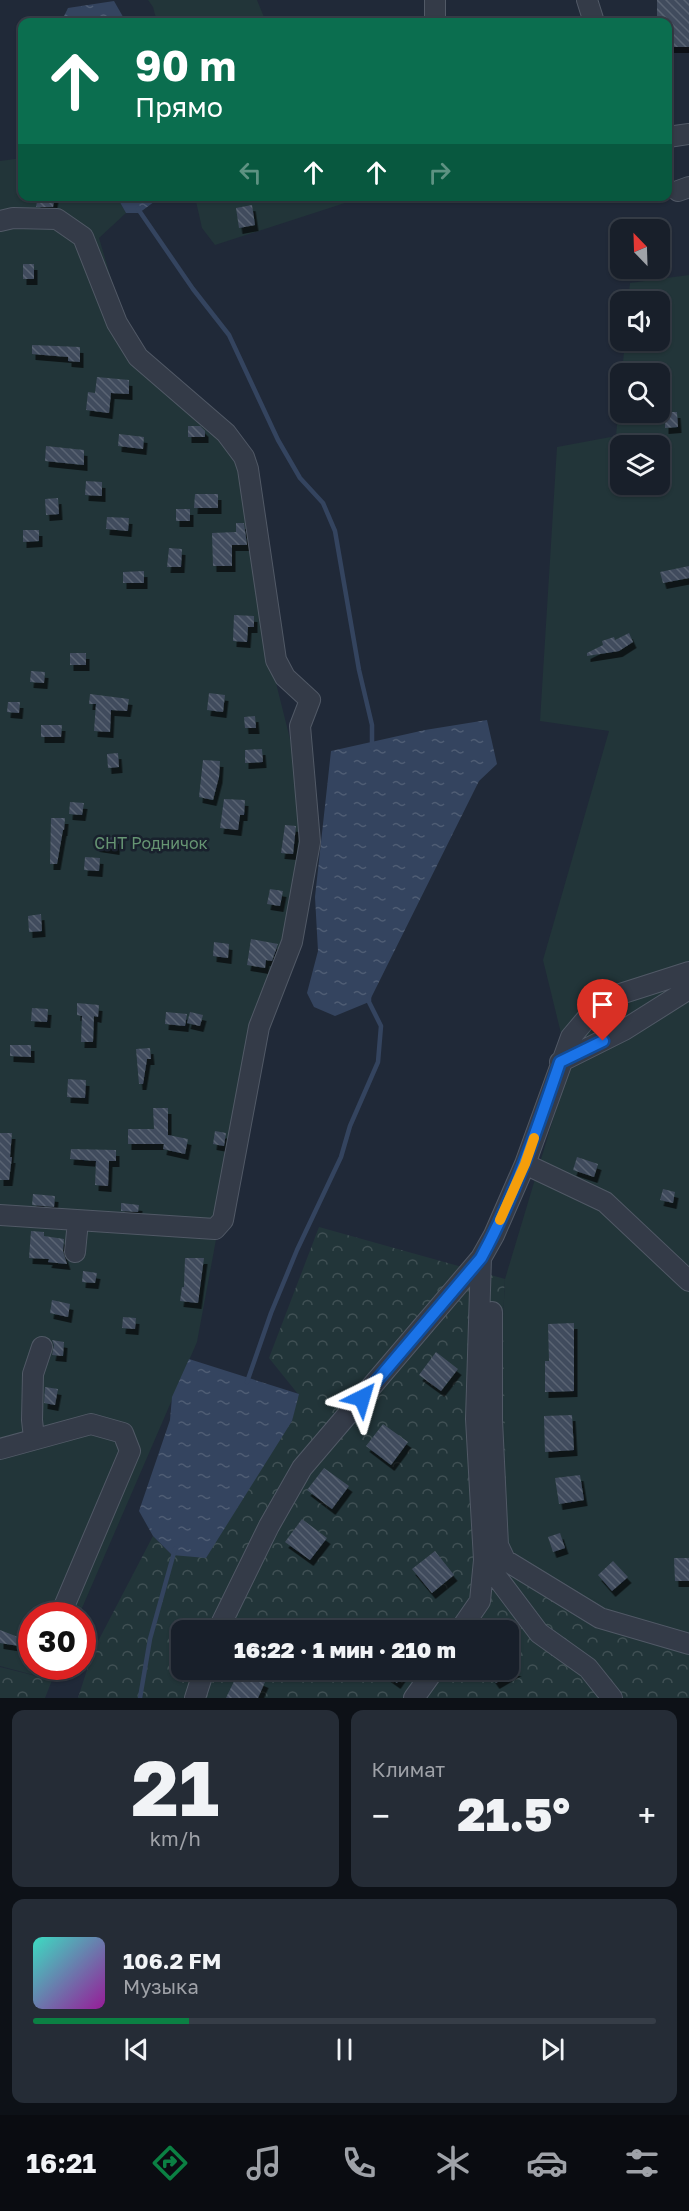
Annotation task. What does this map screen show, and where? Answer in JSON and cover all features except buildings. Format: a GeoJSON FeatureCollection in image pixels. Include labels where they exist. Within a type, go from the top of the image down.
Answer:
{"type":"FeatureCollection","features":[{"type":"Feature","properties":{"kind":"street"},"geometry":{"type":"LineString","coordinates":[[435,0],[435,18]]}},
{"type":"Feature","properties":{"kind":"street"},"geometry":{"type":"LineString","coordinates":[[587,0],[593,18]]}},
{"type":"Feature","properties":{"kind":"street"},"geometry":{"type":"LineString","coordinates":[[672,136],[689,134]]}},
{"type":"Feature","properties":{"kind":"street"},"geometry":{"type":"LineString","coordinates":[[0,221],[13,218],[57,219],[83,237],[117,323],[138,357],[226,433],[244,457],[248,469],[276,660],[285,677],[310,700],[300,726],[307,784],[310,842],[292,942],[259,1027],[223,1220],[215,1230],[0,1215]]}},
{"type":"Feature","properties":{"kind":"street"},"geometry":{"type":"LineString","coordinates":[[223,1620],[269,1526],[302,1468],[481,1258],[494,1235],[525,1164],[570,1037],[593,1011],[614,996],[689,972]]}},
{"type":"Feature","properties":{"kind":"street"},"geometry":{"type":"LineString","coordinates":[[560,1062],[624,1030],[689,989]]}},
{"type":"Feature","properties":{"kind":"street"},"geometry":{"type":"LineString","coordinates":[[525,1164],[605,1202],[688,1284]]}},
{"type":"Feature","properties":{"kind":"street"},"geometry":{"type":"LineString","coordinates":[[75,1252],[78,1221]]}},
{"type":"Feature","properties":{"kind":"street"},"geometry":{"type":"LineString","coordinates":[[494,1235],[492,1420],[498,1545],[505,1560],[600,1618],[689,1644]]}},
{"type":"Feature","properties":{"kind":"street"},"geometry":{"type":"LineString","coordinates":[[467,1620],[480,1601],[484,1560],[476,1419],[481,1258]]}},
{"type":"Feature","properties":{"kind":"street"},"geometry":{"type":"LineString","coordinates":[[34,1438],[33,1374],[42,1347]]}},
{"type":"Feature","properties":{"kind":"street"},"geometry":{"type":"LineString","coordinates":[[0,1449],[91,1424],[123,1433],[130,1451],[66,1602]]}},
{"type":"Feature","properties":{"kind":"street"},"geometry":{"type":"LineString","coordinates":[[484,1560],[539,1632],[588,1668],[612,1698]]}},
{"type":"Feature","properties":{"kind":"street"},"geometry":{"type":"LineString","coordinates":[[195,1698],[201,1680]]}},
{"type":"Feature","properties":{"kind":"street"},"geometry":{"type":"LineString","coordinates":[[414,1698],[427,1680]]}},
{"type":"Feature","properties":{"kind":"green space"},"geometry":{"type":"Polygon","coordinates":[[[148,0],[257,0],[264,18],[156,18],[148,0]]]}},
{"type":"Feature","properties":{"kind":"green space","name":"СНТ Родничок"},"geometry":{"type":"Polygon","coordinates":[[[18,159],[18,201],[119,201],[126,213],[99,238],[135,359],[242,456],[275,679],[300,779],[304,853],[285,945],[260,1003],[197,1342],[85,1602],[18,1602],[18,1671],[0,1666],[0,161],[18,159]]]}},
{"type":"Feature","properties":{"kind":"green space"},"geometry":{"type":"Polygon","coordinates":[[[196,201],[349,201],[215,245],[202,228],[196,201]]]}},
{"type":"Feature","properties":{"kind":"green space"},"geometry":{"type":"Polygon","coordinates":[[[689,275],[689,1635],[624,1616],[507,1552],[503,1320],[505,1279],[569,1066],[543,960],[609,731],[540,721],[557,447],[610,437],[610,495],[670,495],[670,435],[616,435],[617,423],[670,423],[670,363],[623,363],[624,351],[670,351],[670,291],[629,291],[630,283],[689,275]]]}},
{"type":"Feature","properties":{"kind":"green space"},"geometry":{"type":"Polygon","coordinates":[[[319,1227],[505,1279],[503,1320],[689,1635],[689,1698],[78,1698],[84,1680],[96,1680],[96,1645],[153,1536],[172,1555],[292,1421],[298,1394],[269,1358],[319,1227]]]}},
{"type":"Feature","properties":{"kind":"green space"},"geometry":{"type":"Polygon","coordinates":[[[0,1667],[18,1672],[18,1680],[52,1680],[45,1698],[0,1698],[0,1667]]]}},
{"type":"Feature","properties":{"kind":"water"},"geometry":{"type":"Polygon","coordinates":[[[114,1],[124,18],[63,18],[68,8],[114,1]]]}},
{"type":"Feature","properties":{"kind":"water"},"geometry":{"type":"Polygon","coordinates":[[[119,201],[155,201],[139,213],[126,213],[119,201]]]}},
{"type":"Feature","properties":{"kind":"water"},"geometry":{"type":"Polygon","coordinates":[[[487,720],[497,764],[479,781],[369,1002],[335,1016],[314,1007],[307,993],[318,951],[315,897],[331,751],[425,730],[487,720]]]}},
{"type":"Feature","properties":{"kind":"water"},"geometry":{"type":"Polygon","coordinates":[[[189,1359],[299,1394],[292,1421],[206,1558],[172,1555],[153,1536],[139,1511],[170,1420],[172,1397],[189,1359]]]}},
{"type":"Feature","properties":{"kind":"waterway"},"geometry":{"type":"LineString","coordinates":[[138,209],[193,289],[229,335],[278,440],[300,478],[323,503],[335,531],[359,670],[372,725],[372,748]]}},
{"type":"Feature","properties":{"kind":"waterway"},"geometry":{"type":"LineString","coordinates":[[247,1382],[271,1313],[297,1250],[341,1157],[350,1126],[378,1062],[381,1026],[369,1002],[369,996]]}},
{"type":"Feature","properties":{"kind":"waterway"},"geometry":{"type":"LineString","coordinates":[[140,1698],[150,1639],[175,1549]]}},
{"type":"Feature","properties":{"kind":"slow traffic"},"geometry":{"type":"LineString","coordinates":[[500,1220],[534,1138]]}},
{"type":"Feature","properties":{"kind":"route"},"geometry":{"type":"LineString","coordinates":[[362,1398],[481,1258],[494,1235],[525,1164],[560,1062],[603,1041]]}}]}
